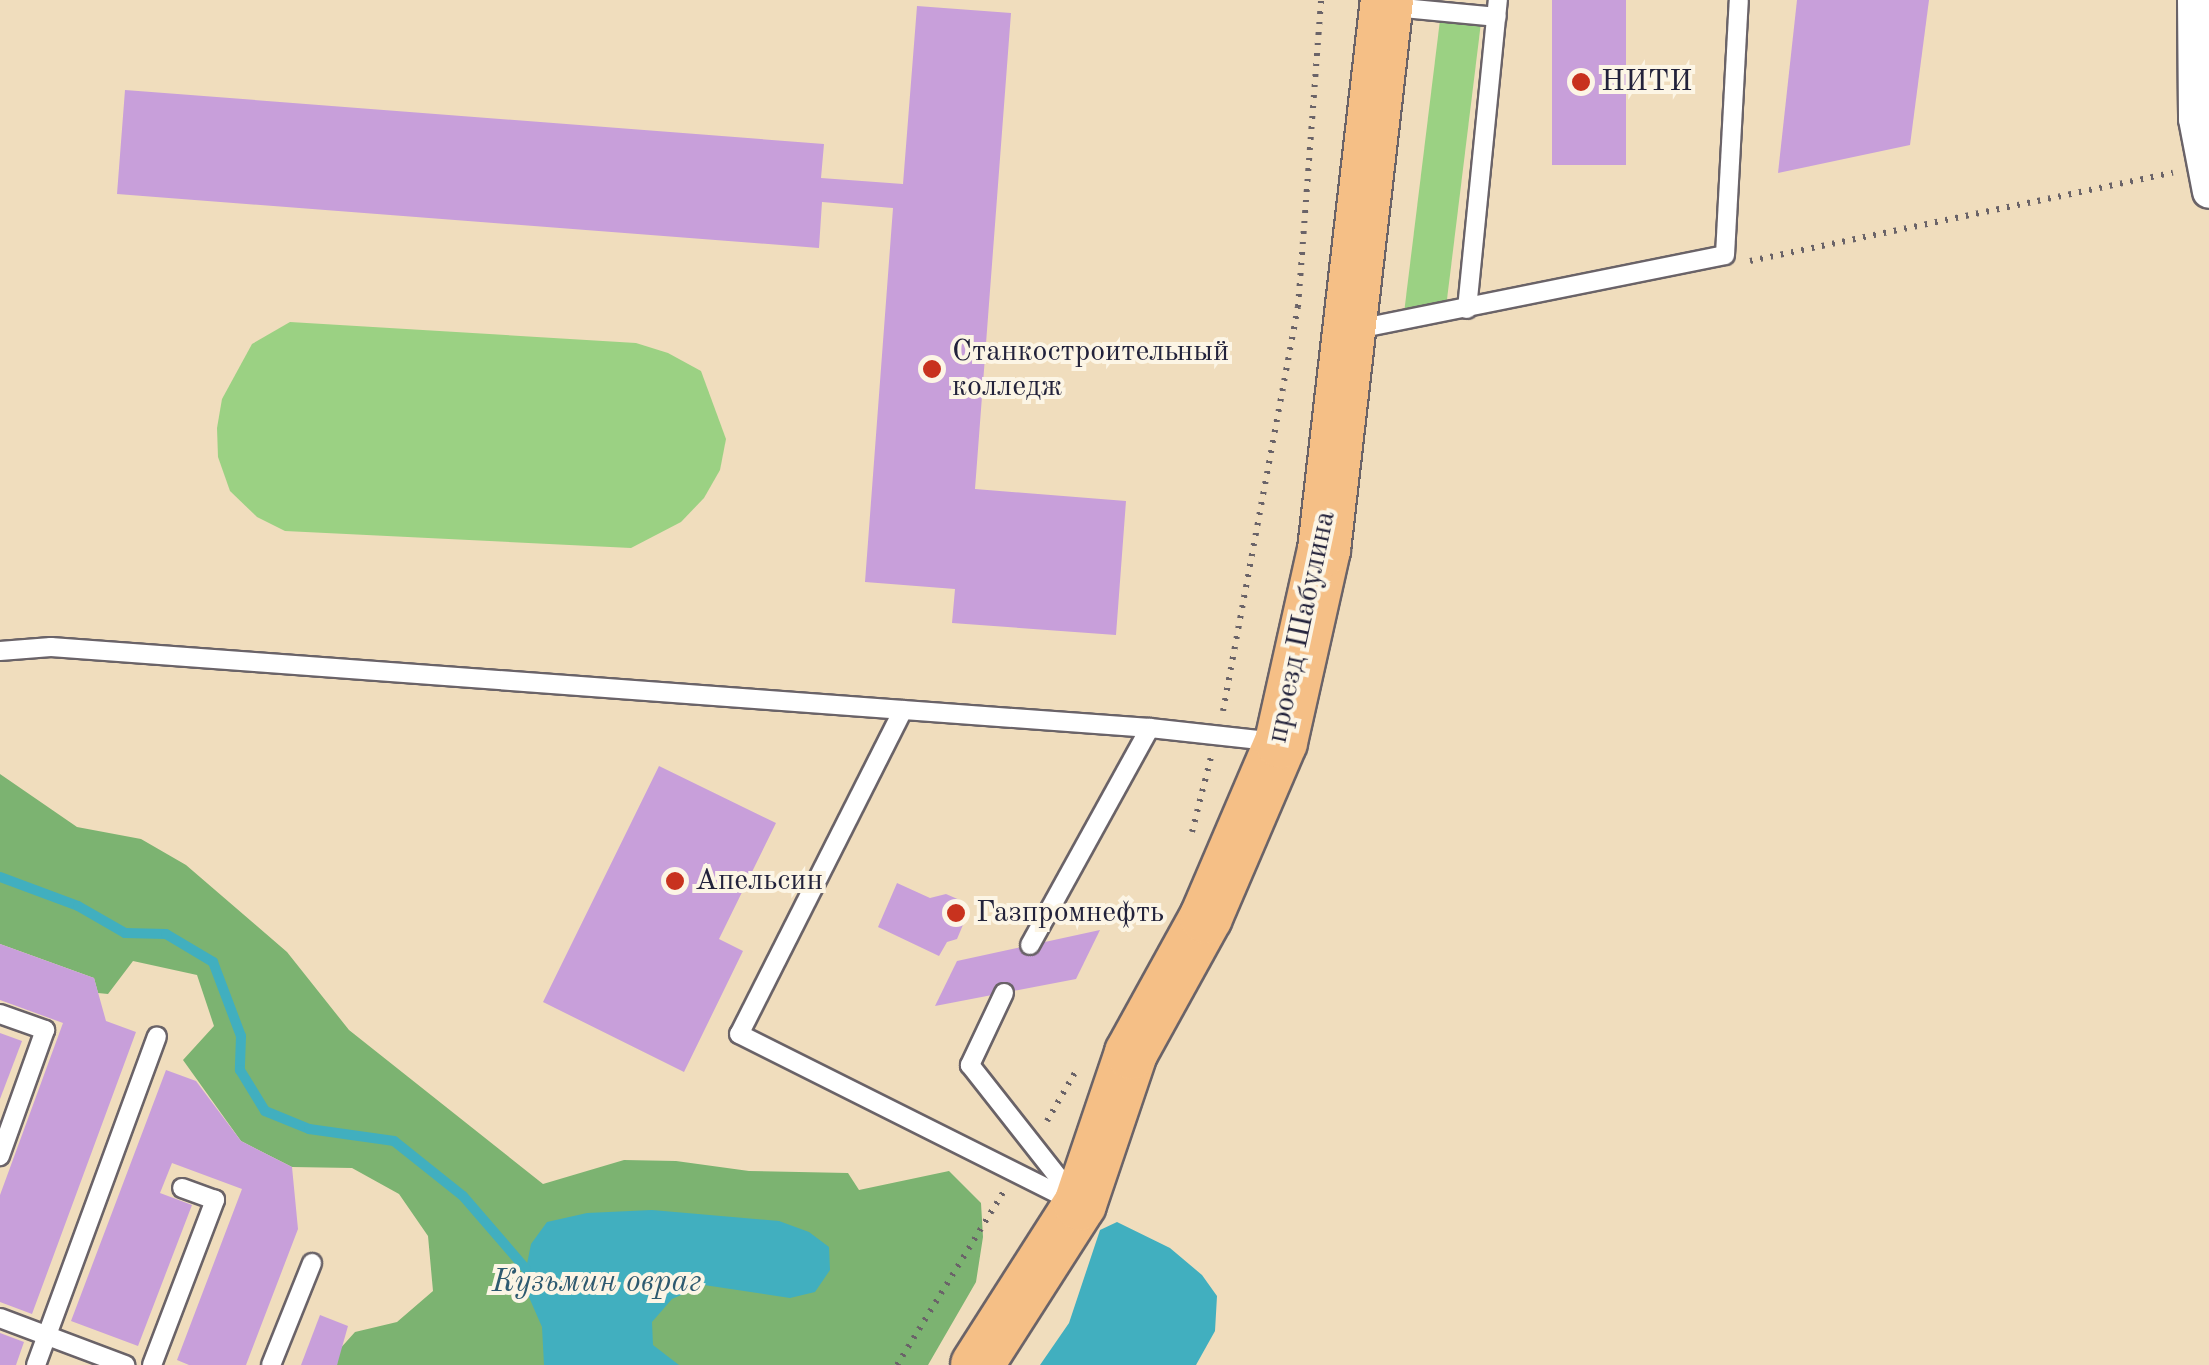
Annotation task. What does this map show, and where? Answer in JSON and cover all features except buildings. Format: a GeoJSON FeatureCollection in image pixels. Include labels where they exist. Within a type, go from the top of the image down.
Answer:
{"type":"FeatureCollection","features":[{"type":"Feature","properties":{"kind":"main road","name":"проезд Шабулина"},"geometry":{"type":"LineString","coordinates":[[978,1365],[1080,1204],[1131,1053],[1206,917],[1281,742],[1324,550],[1387,3]]}},
{"type":"Feature","properties":{"kind":"street"},"geometry":{"type":"LineString","coordinates":[[2194,0],[2209,192]]}},
{"type":"Feature","properties":{"kind":"lane"},"geometry":{"type":"LineString","coordinates":[[1347,330],[1724,255],[1739,0]]}},
{"type":"Feature","properties":{"kind":"lane"},"geometry":{"type":"LineString","coordinates":[[1387,3],[1498,8],[1466,309]]}},
{"type":"Feature","properties":{"kind":"lane"},"geometry":{"type":"LineString","coordinates":[[0,651],[52,647],[1150,728],[1281,742]]}},
{"type":"Feature","properties":{"kind":"lane"},"geometry":{"type":"LineString","coordinates":[[903,710],[740,1034],[1080,1204]]}},
{"type":"Feature","properties":{"kind":"lane"},"geometry":{"type":"LineString","coordinates":[[1030,945],[1150,728]]}},
{"type":"Feature","properties":{"kind":"lane"},"geometry":{"type":"LineString","coordinates":[[1004,993],[970,1065],[1080,1204]]}},
{"type":"Feature","properties":{"kind":"lane"},"geometry":{"type":"LineString","coordinates":[[0,1014],[46,1030],[0,1156]]}},
{"type":"Feature","properties":{"kind":"lane"},"geometry":{"type":"LineString","coordinates":[[36,1365],[158,1037]]}},
{"type":"Feature","properties":{"kind":"lane"},"geometry":{"type":"LineString","coordinates":[[152,1365],[216,1200],[182,1188]]}},
{"type":"Feature","properties":{"kind":"lane"},"geometry":{"type":"LineString","coordinates":[[271,1365],[312,1263]]}},
{"type":"Feature","properties":{"kind":"lane"},"geometry":{"type":"LineString","coordinates":[[0,1318],[124,1365]]}},
{"type":"Feature","properties":{"kind":"green space"},"geometry":{"type":"Polygon","coordinates":[[[1440,20],[1481,25],[1445,317],[1404,312],[1440,20]]]}},
{"type":"Feature","properties":{"kind":"green space"},"geometry":{"type":"Polygon","coordinates":[[[290,322],[636,343],[668,353],[701,371],[726,439],[720,470],[704,498],[681,522],[631,548],[285,531],[257,517],[230,491],[218,457],[217,428],[222,399],[252,344],[290,322]]]}},
{"type":"Feature","properties":{"kind":"green space"},"geometry":{"type":"Polygon","coordinates":[[[0,774],[77,827],[141,839],[186,865],[287,952],[349,1030],[543,1184],[624,1160],[676,1161],[749,1171],[848,1173],[859,1190],[949,1171],[981,1203],[983,1237],[976,1282],[928,1365],[337,1365],[338,1351],[355,1332],[397,1322],[433,1291],[428,1236],[399,1194],[352,1168],[292,1167],[241,1141],[183,1060],[214,1026],[197,975],[133,961],[108,994],[98,993],[94,978],[0,944],[0,774]]]}},
{"type":"Feature","properties":{"kind":"water","name":"Кузьмин овраг"},"geometry":{"type":"Polygon","coordinates":[[[652,1210],[779,1221],[809,1232],[829,1247],[830,1270],[815,1292],[790,1298],[704,1285],[672,1299],[652,1322],[653,1345],[679,1365],[544,1365],[542,1327],[528,1295],[526,1269],[531,1244],[547,1222],[587,1213],[652,1210]]]}},
{"type":"Feature","properties":{"kind":"water"},"geometry":{"type":"Polygon","coordinates":[[[1117,1222],[1170,1248],[1202,1275],[1217,1296],[1215,1331],[1196,1365],[1040,1365],[1069,1323],[1100,1230],[1117,1222]]]}},
{"type":"Feature","properties":{"kind":"waterway"},"geometry":{"type":"LineString","coordinates":[[0,877],[78,906],[125,933],[166,934],[213,962],[241,1036],[240,1070],[265,1111],[309,1129],[394,1141],[463,1196],[526,1269]]}},
{"type":"Feature","properties":{"kind":"place","name":"НИТИ"},"geometry":{"type":"Point","coordinates":[1581,82]}},
{"type":"Feature","properties":{"kind":"place","name":"Станкостроительный колледж"},"geometry":{"type":"Point","coordinates":[932,369]}},
{"type":"Feature","properties":{"kind":"place","name":"Апельсин"},"geometry":{"type":"Point","coordinates":[675,881]}},
{"type":"Feature","properties":{"kind":"place","name":"Газпромнефть"},"geometry":{"type":"Point","coordinates":[956,913]}}]}
